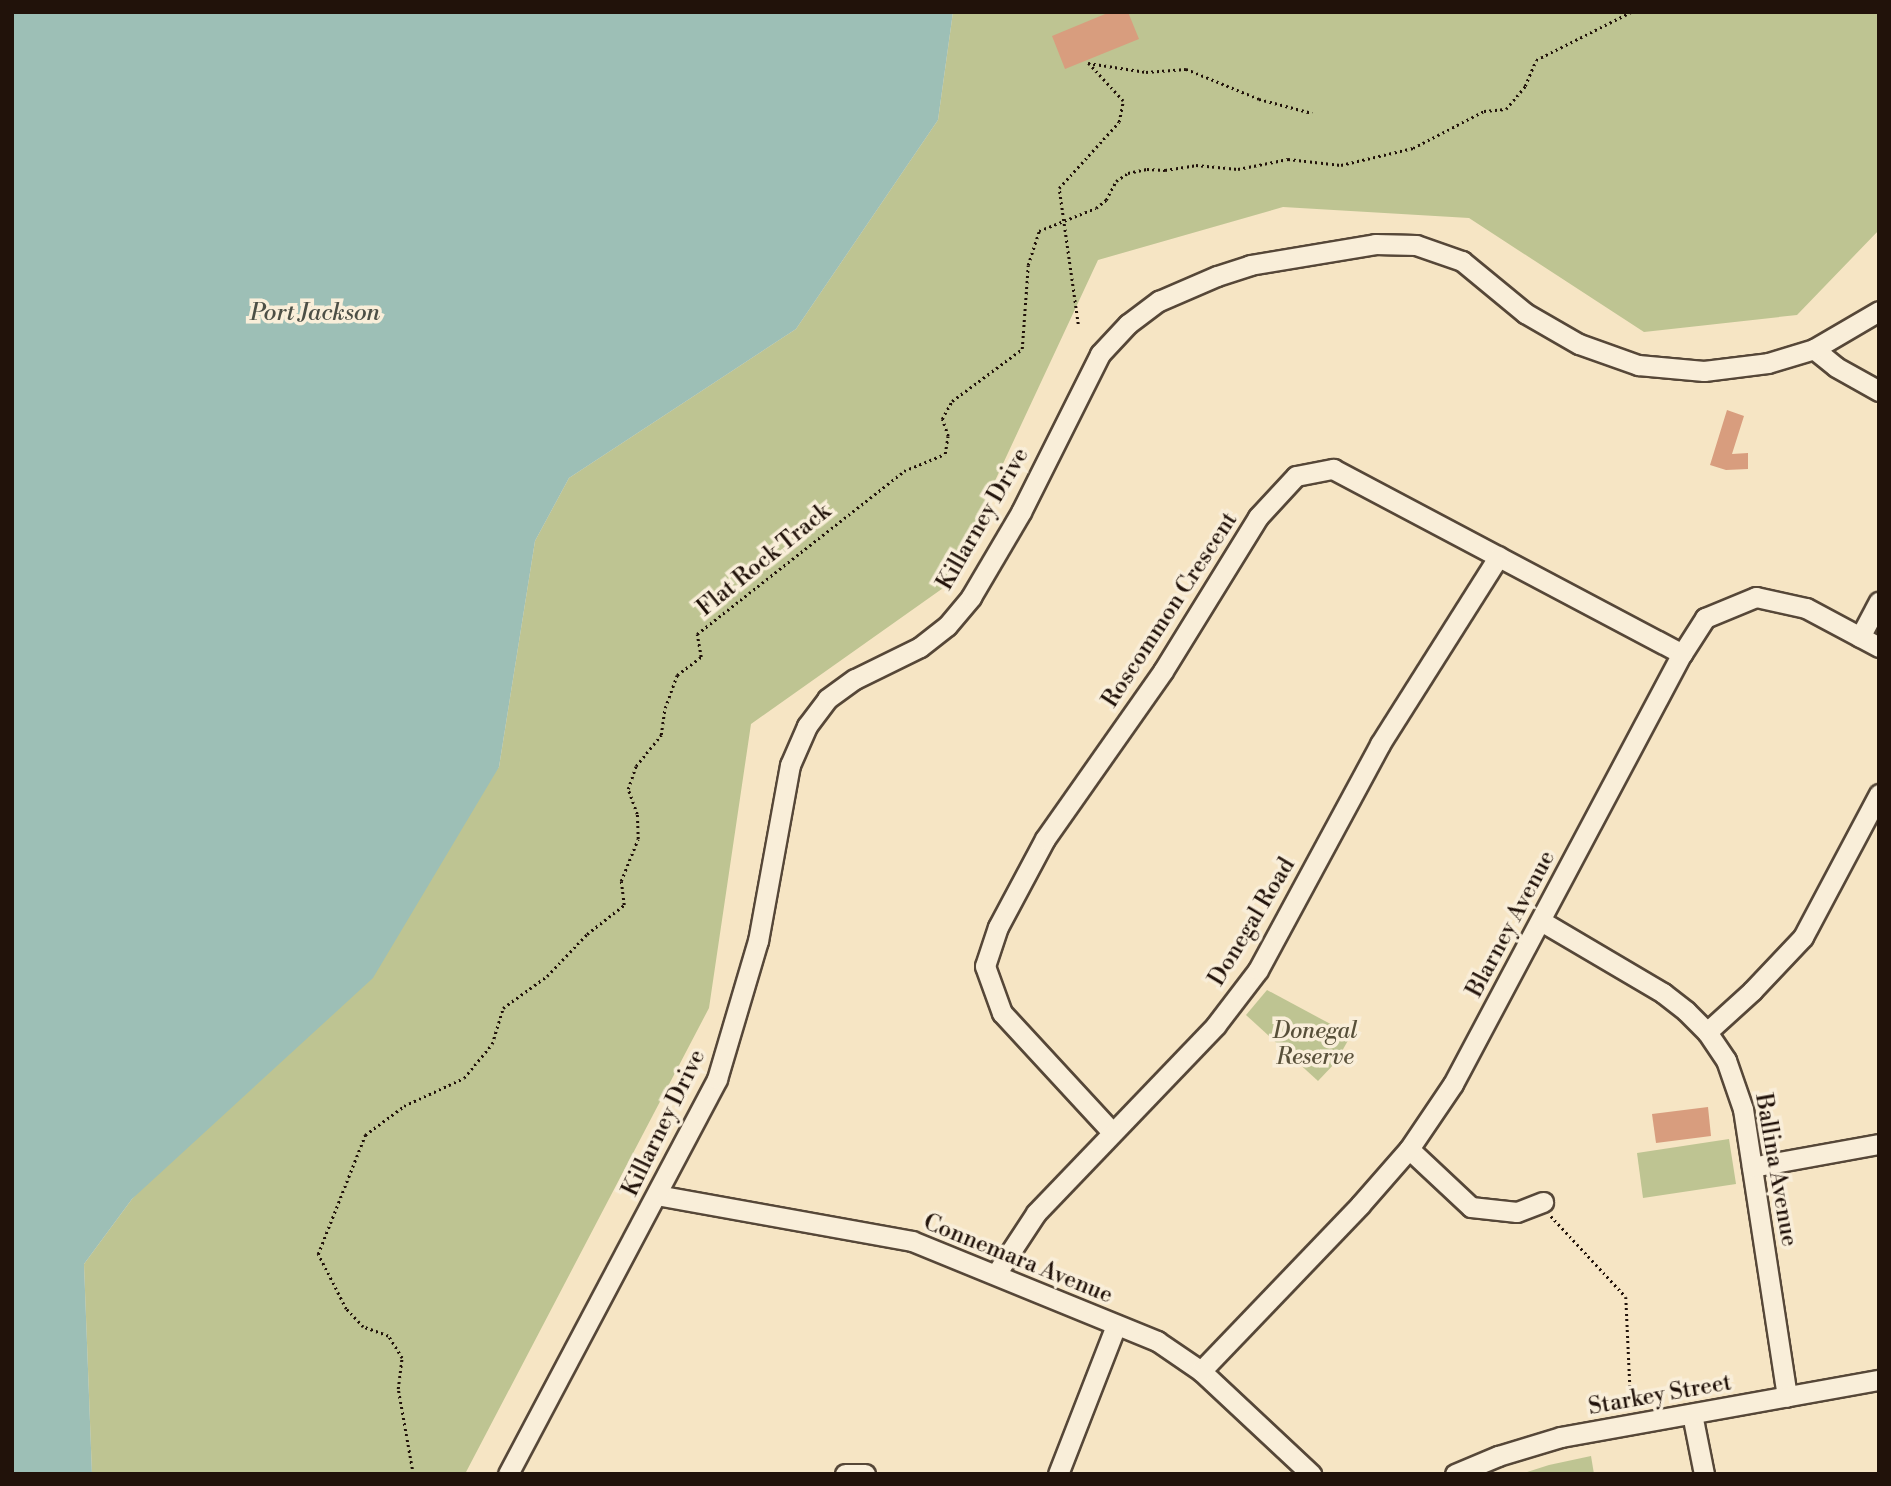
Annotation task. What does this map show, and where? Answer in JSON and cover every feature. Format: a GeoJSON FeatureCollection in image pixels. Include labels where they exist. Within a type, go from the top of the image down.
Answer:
{"type":"FeatureCollection","features":[{"type":"Feature","properties":{"kind":"street","name":"Killarney Drive"},"geometry":{"type":"LineString","coordinates":[[508,1474],[717,1079],[758,941],[790,765],[807,726],[827,699],[855,679],[920,648],[947,626],[971,597],[1021,512],[1100,354],[1128,324],[1159,301],[1250,265],[1375,244],[1416,245],[1462,261],[1525,313],[1579,344],[1638,365],[1704,371],[1768,363],[1814,349],[1879,311]]}},
{"type":"Feature","properties":{"kind":"street"},"geometry":{"type":"LineString","coordinates":[[1814,349],[1836,367],[1879,391]]}},
{"type":"Feature","properties":{"kind":"street","name":"Roscommon Crescent"},"geometry":{"type":"LineString","coordinates":[[1112,1132],[1002,1013],[985,966],[998,927],[1045,839],[1163,671],[1258,517],[1296,476],[1333,469],[1682,654]]}},
{"type":"Feature","properties":{"kind":"street","name":"Donegal Road"},"geometry":{"type":"LineString","coordinates":[[996,1275],[1036,1213],[1216,1026],[1258,970],[1380,744],[1499,556]]}},
{"type":"Feature","properties":{"kind":"street","name":"Blarney Avenue"},"geometry":{"type":"LineString","coordinates":[[1201,1371],[1360,1205],[1409,1149],[1453,1084],[1682,654],[1705,618],[1756,597],[1806,608],[1879,647]]}},
{"type":"Feature","properties":{"kind":"street"},"geometry":{"type":"LineString","coordinates":[[1860,637],[1879,602]]}},
{"type":"Feature","properties":{"kind":"street"},"geometry":{"type":"LineString","coordinates":[[1707,1032],[1803,937],[1879,794]]}},
{"type":"Feature","properties":{"kind":"street","name":"Ballina Avenue"},"geometry":{"type":"LineString","coordinates":[[1541,920],[1663,993],[1707,1032],[1736,1083],[1752,1167],[1787,1396]]}},
{"type":"Feature","properties":{"kind":"street"},"geometry":{"type":"LineString","coordinates":[[1752,1167],[1879,1144]]}},
{"type":"Feature","properties":{"kind":"street"},"geometry":{"type":"LineString","coordinates":[[1409,1149],[1471,1207],[1517,1212],[1543,1202]]}},
{"type":"Feature","properties":{"kind":"street","name":"Connemara Avenue"},"geometry":{"type":"LineString","coordinates":[[657,1195],[912,1241],[1157,1341],[1201,1371],[1311,1474]]}},
{"type":"Feature","properties":{"kind":"street"},"geometry":{"type":"LineString","coordinates":[[1058,1474],[1116,1325]]}},
{"type":"Feature","properties":{"kind":"street","name":"Starkey Street"},"geometry":{"type":"LineString","coordinates":[[1455,1474],[1498,1456],[1561,1437],[1879,1380]]}},
{"type":"Feature","properties":{"kind":"street"},"geometry":{"type":"LineString","coordinates":[[1692,1414],[1704,1474]]}},
{"type":"Feature","properties":{"kind":"street"},"geometry":{"type":"LineString","coordinates":[[845,1474],[865,1474]]}},
{"type":"Feature","properties":{"kind":"path","name":"Flat Rock Track"},"geometry":{"type":"LineString","coordinates":[[413,1474],[398,1389],[402,1358],[388,1336],[363,1327],[346,1309],[318,1254],[365,1135],[404,1106],[464,1078],[492,1044],[502,1009],[547,976],[587,934],[624,905],[621,881],[638,839],[637,814],[628,789],[636,766],[661,735],[665,708],[677,675],[701,657],[697,634],[904,471],[945,454],[948,436],[942,419],[952,401],[1022,349],[1028,265],[1039,231],[1096,208],[1105,200],[1116,181],[1128,173],[1196,165],[1238,169],[1288,159],[1341,164],[1413,148],[1484,111],[1506,109],[1525,86],[1536,60],[1631,12]]}},
{"type":"Feature","properties":{"kind":"path"},"geometry":{"type":"LineString","coordinates":[[1078,324],[1059,188],[1119,122],[1123,101],[1088,62],[1146,72],[1186,69],[1259,99],[1312,113]]}},
{"type":"Feature","properties":{"kind":"path"},"geometry":{"type":"LineString","coordinates":[[1543,1202],[1558,1225],[1626,1297],[1632,1425]]}},
{"type":"Feature","properties":{"kind":"green space"},"geometry":{"type":"Polygon","coordinates":[[[953,12],[1879,12],[1879,230],[1797,315],[1644,332],[1469,218],[1283,207],[1098,260],[946,586],[751,724],[709,1008],[465,1474],[92,1474],[84,1264],[132,1199],[499,767],[535,541],[569,478],[796,329],[938,120],[953,12]]]}},
{"type":"Feature","properties":{"kind":"green space","name":"Donegal Reserve"},"geometry":{"type":"Polygon","coordinates":[[[1267,990],[1351,1035],[1336,1062],[1318,1081],[1246,1015],[1267,990]]]}},
{"type":"Feature","properties":{"kind":"green space"},"geometry":{"type":"Polygon","coordinates":[[[1729,1139],[1736,1184],[1643,1198],[1637,1153],[1729,1139]]]}},
{"type":"Feature","properties":{"kind":"green space"},"geometry":{"type":"Polygon","coordinates":[[[1591,1456],[1594,1474],[1521,1474],[1549,1465],[1591,1456]]]}},
{"type":"Feature","properties":{"kind":"water","name":"Port Jackson"},"geometry":{"type":"Polygon","coordinates":[[[12,12],[953,12],[938,120],[796,329],[569,478],[535,541],[499,767],[373,978],[132,1199],[84,1264],[92,1474],[12,1474],[12,12]]]}},
{"type":"Feature","properties":{"kind":"building"},"geometry":{"type":"Polygon","coordinates":[[[1110,12],[1128,12],[1139,39],[1065,69],[1052,36],[1110,12]]]}},
{"type":"Feature","properties":{"kind":"building"},"geometry":{"type":"Polygon","coordinates":[[[1727,410],[1744,416],[1732,454],[1748,453],[1748,469],[1726,470],[1710,465],[1727,410]]]}},
{"type":"Feature","properties":{"kind":"building"},"geometry":{"type":"Polygon","coordinates":[[[1708,1107],[1711,1136],[1656,1143],[1652,1114],[1708,1107]]]}}]}
